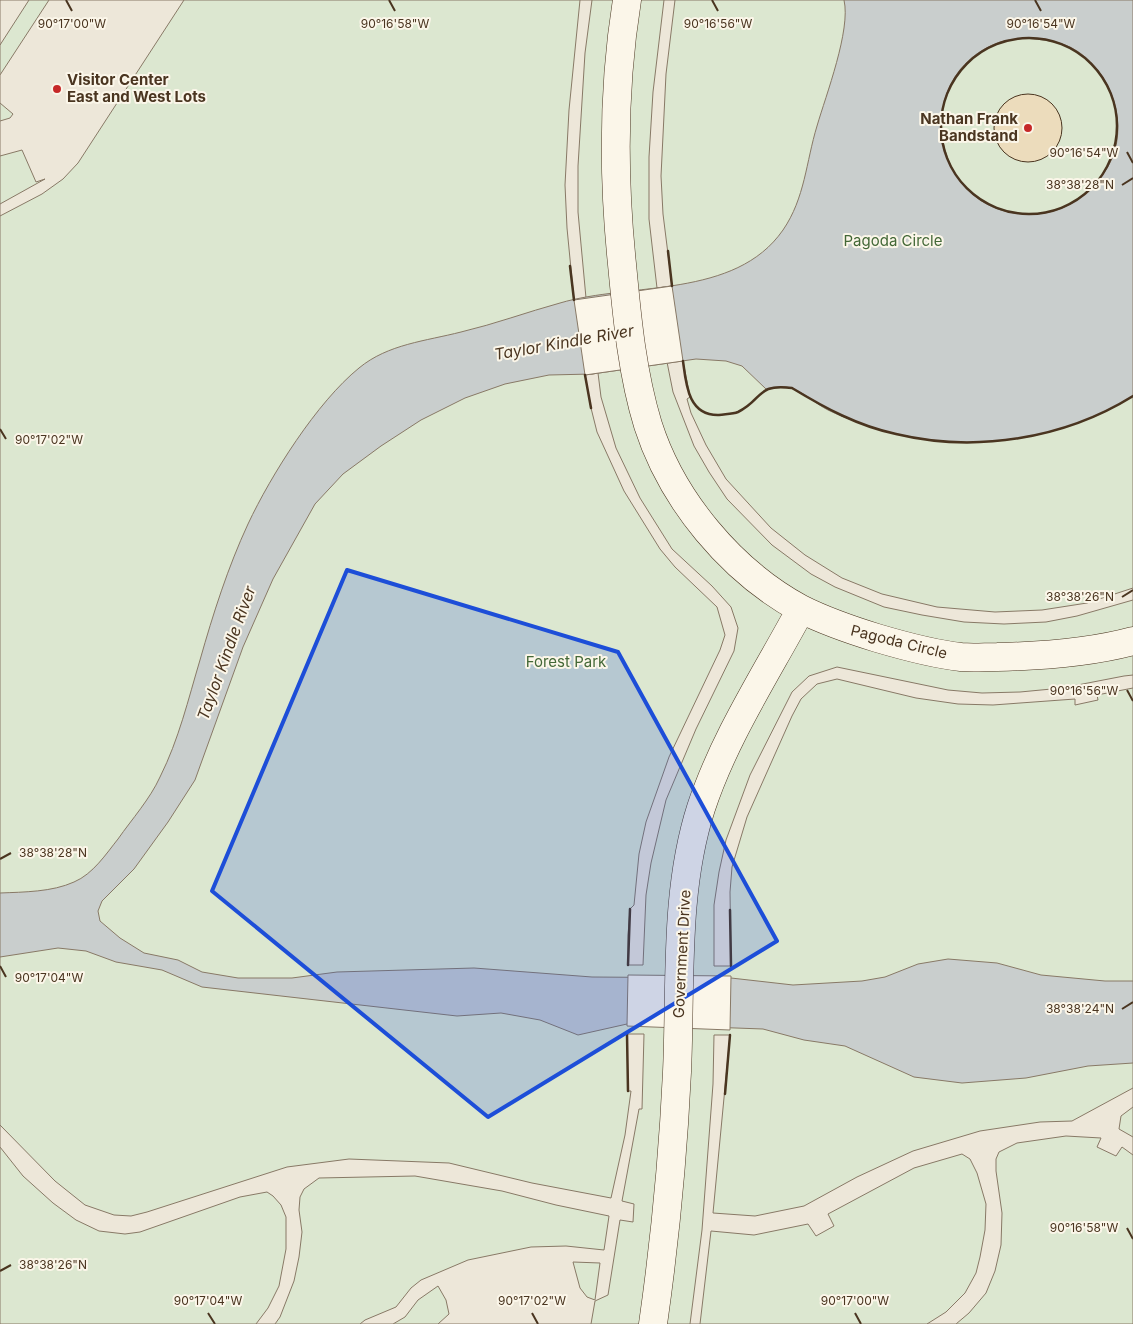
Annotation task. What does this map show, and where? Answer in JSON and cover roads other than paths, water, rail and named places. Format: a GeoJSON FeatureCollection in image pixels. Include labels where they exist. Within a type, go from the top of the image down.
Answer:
{"type":"FeatureCollection","features":[{"type":"Feature","properties":{"kind":"street","name":"Pagoda Circle"},"geometry":{"type":"LineString","coordinates":[[627,0],[619,82],[615,195],[624,293],[641,401],[659,454],[677,489],[695,516],[743,567],[801,609],[841,627],[904,646],[962,657],[1022,656],[1086,651],[1133,642]]}},
{"type":"Feature","properties":{"kind":"street","name":"Government Drive"},"geometry":{"type":"LineString","coordinates":[[653,1324],[668,1204],[683,915],[689,860],[701,809],[723,754],[801,609]]}},
{"type":"Feature","properties":{"kind":"water","name":"Taylor Kindle River"},"geometry":{"type":"Polygon","coordinates":[[[844,0],[1133,0],[1133,396],[1102,413],[1069,426],[1035,435],[1000,441],[964,442],[929,440],[894,433],[852,420],[828,410],[802,393],[787,387],[766,389],[742,366],[726,361],[696,359],[592,374],[549,375],[505,384],[465,398],[421,420],[343,474],[315,504],[273,579],[243,647],[195,780],[134,869],[102,901],[98,911],[100,921],[120,938],[144,953],[178,960],[202,972],[238,978],[292,978],[337,972],[474,968],[592,977],[731,978],[793,985],[862,981],[885,977],[918,964],[948,959],[997,963],[1041,975],[1105,981],[1133,981],[1133,1063],[1088,1066],[1026,1078],[962,1083],[914,1077],[845,1046],[804,1040],[763,1029],[627,1024],[578,1035],[540,1020],[501,1013],[457,1016],[202,987],[162,970],[116,962],[86,951],[58,948],[0,957],[0,893],[47,890],[74,882],[87,874],[104,857],[156,785],[178,734],[227,574],[248,524],[269,484],[296,440],[311,419],[343,382],[370,360],[395,348],[474,329],[560,303],[710,278],[738,268],[763,252],[783,230],[801,193],[817,126],[841,45],[845,13],[844,0]],[[1026,38],[1000,42],[970,59],[951,84],[942,112],[943,142],[953,170],[972,194],[999,209],[1034,214],[1055,211],[1073,202],[1090,190],[1112,159],[1117,142],[1118,125],[1110,91],[1102,75],[1091,62],[1077,51],[1065,45],[1026,38]]]}},
{"type":"Feature","properties":{"kind":"place","name":"Visitor Center East and West Lots"},"geometry":{"type":"Point","coordinates":[57,89]}},
{"type":"Feature","properties":{"kind":"place","name":"Nathan Frank Bandstand"},"geometry":{"type":"Point","coordinates":[1028,128]}},
{"type":"Feature","properties":{"kind":"park label","name":"Forest Park"},"geometry":{"type":"Point","coordinates":[566,662]}}]}
